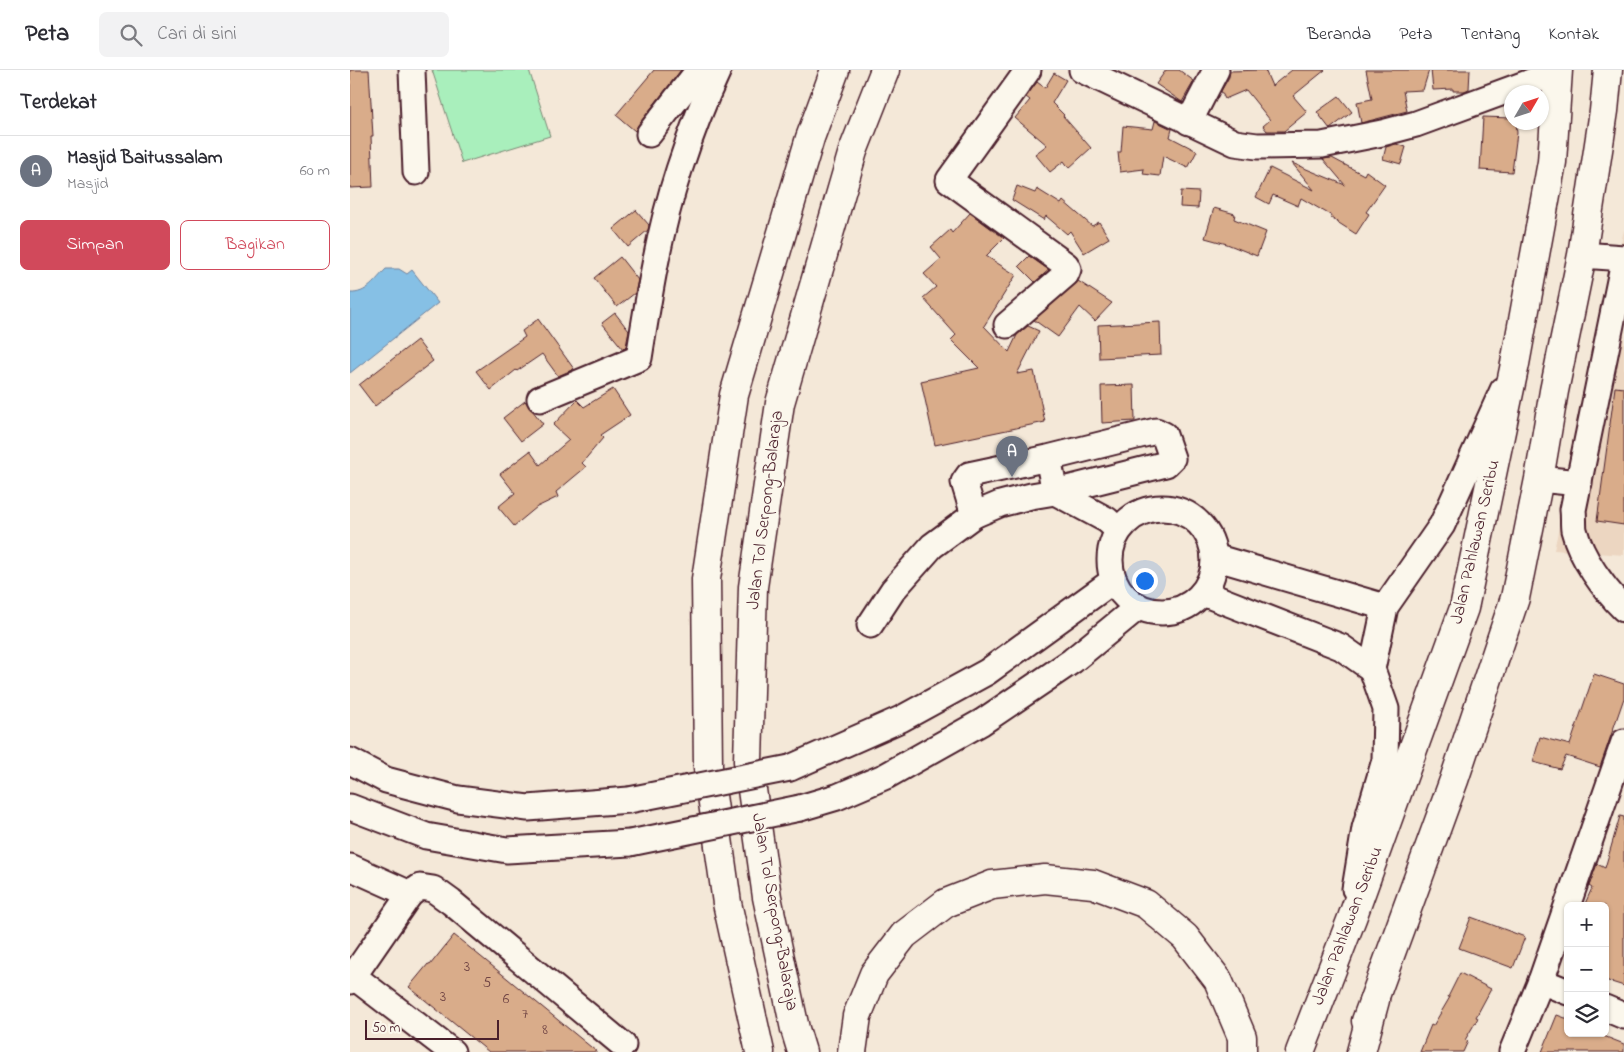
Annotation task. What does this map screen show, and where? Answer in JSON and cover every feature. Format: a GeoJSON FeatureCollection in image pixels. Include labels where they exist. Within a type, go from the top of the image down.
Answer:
{"type":"FeatureCollection","features":[{"type":"Feature","properties":{"kind":"main road"},"geometry":{"type":"LineString","coordinates":[[760,1052],[727,903],[708,767],[706,579],[734,395],[810,138],[836,70]]}},
{"type":"Feature","properties":{"kind":"main road","name":"Jalan Tol Serpong–Balaraja"},"geometry":{"type":"LineString","coordinates":[[802,1052],[795,1029],[767,896],[748,761],[753,588],[780,403],[853,151],[885,70]]}},
{"type":"Feature","properties":{"kind":"main road","name":"Jalan Pahlawan Seribu"},"geometry":{"type":"LineString","coordinates":[[1300,1052],[1352,918],[1464,608],[1515,364],[1552,162],[1556,71]]}},
{"type":"Feature","properties":{"kind":"main road"},"geometry":{"type":"LineString","coordinates":[[1353,1052],[1375,1000],[1454,780],[1516,598],[1554,391],[1613,94]]}},
{"type":"Feature","properties":{"kind":"main road"},"geometry":{"type":"LineString","coordinates":[[852,1052],[857,1016],[874,974],[904,935],[946,903],[992,885],[1045,879],[1093,884],[1146,904],[1185,937],[1218,980],[1242,1037],[1242,1052]]}},
{"type":"Feature","properties":{"kind":"main road"},"geometry":{"type":"LineString","coordinates":[[1361,1052],[1375,1000]]}},
{"type":"Feature","properties":{"kind":"street"},"geometry":{"type":"LineString","coordinates":[[412,70],[416,172]]}},
{"type":"Feature","properties":{"kind":"street"},"geometry":{"type":"LineString","coordinates":[[650,134],[700,70]]}},
{"type":"Feature","properties":{"kind":"street"},"geometry":{"type":"LineString","coordinates":[[540,399],[639,358],[648,300],[679,170],[705,99],[718,70]]}},
{"type":"Feature","properties":{"kind":"street"},"geometry":{"type":"LineString","coordinates":[[1007,325],[1066,274],[1068,269],[1066,265],[949,180],[1028,70]]}},
{"type":"Feature","properties":{"kind":"street"},"geometry":{"type":"LineString","coordinates":[[1082,70],[1235,142],[1257,146],[1322,145],[1416,124],[1556,71]]}},
{"type":"Feature","properties":{"kind":"street"},"geometry":{"type":"LineString","coordinates":[[1189,122],[1216,70]]}},
{"type":"Feature","properties":{"kind":"street"},"geometry":{"type":"LineString","coordinates":[[1582,254],[1624,259],[1573,510],[1574,530],[1584,553],[1595,574],[1624,609]]}},
{"type":"Feature","properties":{"kind":"street"},"geometry":{"type":"LineString","coordinates":[[1352,918],[1365,828],[1385,760],[1386,709],[1372,669],[1385,607],[1442,525],[1515,364]]}},
{"type":"Feature","properties":{"kind":"street"},"geometry":{"type":"LineString","coordinates":[[870,625],[893,590],[932,546],[974,515],[1000,504],[1166,464],[1172,458],[1164,435],[1156,431],[1048,458],[969,475],[964,482],[974,515]]}},
{"type":"Feature","properties":{"kind":"street"},"geometry":{"type":"LineString","coordinates":[[1048,458],[1055,492]]}},
{"type":"Feature","properties":{"kind":"street"},"geometry":{"type":"LineString","coordinates":[[1539,479],[1579,483]]}},
{"type":"Feature","properties":{"kind":"street"},"geometry":{"type":"LineString","coordinates":[[1579,483],[1592,537],[1607,566],[1624,587]]}},
{"type":"Feature","properties":{"kind":"street"},"geometry":{"type":"LineString","coordinates":[[1055,492],[1107,520],[1118,530]]}},
{"type":"Feature","properties":{"kind":"street"},"geometry":{"type":"LineString","coordinates":[[1168,509],[1185,514],[1199,525],[1210,540],[1214,557],[1210,582],[1203,593],[1189,605],[1173,612],[1155,612],[1138,606],[1123,596],[1114,580],[1110,563],[1112,545],[1118,530],[1133,517],[1150,510],[1168,509]]}},
{"type":"Feature","properties":{"kind":"street"},"geometry":{"type":"LineString","coordinates":[[1214,557],[1385,607]]}},
{"type":"Feature","properties":{"kind":"street"},"geometry":{"type":"LineString","coordinates":[[350,761],[386,780],[458,799],[528,808],[629,800],[790,768],[901,719],[987,672],[1114,580]]}},
{"type":"Feature","properties":{"kind":"street"},"geometry":{"type":"LineString","coordinates":[[1203,593],[1341,647],[1372,669]]}},
{"type":"Feature","properties":{"kind":"street"},"geometry":{"type":"LineString","coordinates":[[350,807],[426,836],[507,850],[630,843],[800,808],[837,797],[886,776],[982,722],[1072,661],[1138,606]]}},
{"type":"Feature","properties":{"kind":"street"},"geometry":{"type":"LineString","coordinates":[[1512,1052],[1541,981],[1624,742]]}},
{"type":"Feature","properties":{"kind":"street"},"geometry":{"type":"LineString","coordinates":[[350,867],[410,894]]}},
{"type":"Feature","properties":{"kind":"street"},"geometry":{"type":"LineString","coordinates":[[452,1052],[352,978],[410,894],[420,887],[433,889],[451,902],[623,1045]]}},
{"type":"Feature","properties":{"kind":"street"},"geometry":{"type":"LineString","coordinates":[[1541,981],[1564,990]]}},
{"type":"Feature","properties":{"kind":"street"},"geometry":{"type":"LineString","coordinates":[[1609,1010],[1624,1016]]}},
{"type":"Feature","properties":{"kind":"shaded area"},"geometry":{"type":"Polygon","coordinates":[[[1624,230],[1624,555],[1554,550],[1624,230]]]}},
{"type":"Feature","properties":{"kind":"green space"},"geometry":{"type":"Polygon","coordinates":[[[432,70],[529,70],[550,136],[462,163],[432,70]]]}},
{"type":"Feature","properties":{"kind":"water"},"geometry":{"type":"Polygon","coordinates":[[[386,269],[399,269],[407,274],[412,270],[438,303],[350,373],[350,293],[366,289],[386,269]]]}},
{"type":"Feature","properties":{"kind":"building"},"geometry":{"type":"Polygon","coordinates":[[[350,70],[369,70],[373,136],[371,136],[373,187],[350,188],[350,70]]]}},
{"type":"Feature","properties":{"kind":"building"},"geometry":{"type":"Polygon","coordinates":[[[654,70],[681,70],[635,131],[616,115],[654,70]]]}},
{"type":"Feature","properties":{"kind":"building"},"geometry":{"type":"Polygon","coordinates":[[[1166,70],[1179,70],[1194,81],[1182,102],[1156,84],[1166,70]]]}},
{"type":"Feature","properties":{"kind":"building"},"geometry":{"type":"Polygon","coordinates":[[[1265,70],[1272,86],[1292,70],[1325,70],[1293,96],[1307,112],[1284,131],[1267,131],[1263,126],[1270,120],[1246,90],[1225,99],[1221,91],[1229,77],[1230,71],[1265,70]]]}},
{"type":"Feature","properties":{"kind":"building"},"geometry":{"type":"Polygon","coordinates":[[[1366,70],[1429,70],[1423,90],[1403,91],[1407,111],[1361,123],[1357,102],[1372,99],[1366,70]]]}},
{"type":"Feature","properties":{"kind":"building"},"geometry":{"type":"Polygon","coordinates":[[[1431,70],[1470,70],[1469,89],[1464,91],[1453,91],[1453,89],[1433,90],[1431,70]]]}},
{"type":"Feature","properties":{"kind":"building"},"geometry":{"type":"Polygon","coordinates":[[[1054,73],[1066,80],[1052,103],[1091,148],[1069,168],[1064,161],[1050,172],[1035,154],[1047,145],[1015,118],[1030,100],[1026,97],[1037,82],[1045,88],[1054,73]]]}},
{"type":"Feature","properties":{"kind":"building"},"geometry":{"type":"Polygon","coordinates":[[[1339,96],[1352,112],[1330,129],[1317,112],[1339,96]]]}},
{"type":"Feature","properties":{"kind":"building"},"geometry":{"type":"Polygon","coordinates":[[[1483,117],[1504,118],[1504,130],[1517,130],[1512,172],[1480,170],[1483,117]]]}},
{"type":"Feature","properties":{"kind":"building"},"geometry":{"type":"Polygon","coordinates":[[[1155,121],[1172,129],[1170,137],[1197,151],[1188,168],[1163,156],[1160,176],[1143,174],[1144,169],[1120,172],[1118,152],[1121,152],[1123,126],[1153,129],[1155,121]]]}},
{"type":"Feature","properties":{"kind":"building"},"geometry":{"type":"Polygon","coordinates":[[[1396,144],[1406,147],[1401,164],[1383,159],[1386,147],[1396,144]]]}},
{"type":"Feature","properties":{"kind":"building"},"geometry":{"type":"Polygon","coordinates":[[[1332,158],[1364,175],[1366,171],[1385,185],[1366,212],[1369,214],[1356,234],[1331,218],[1332,216],[1301,198],[1298,206],[1273,195],[1269,204],[1256,197],[1270,168],[1314,190],[1292,163],[1345,185],[1323,159],[1332,158]]]}},
{"type":"Feature","properties":{"kind":"building"},"geometry":{"type":"Polygon","coordinates":[[[1017,186],[1035,193],[1037,189],[1061,204],[1063,201],[1092,226],[1099,222],[1109,238],[1084,253],[1070,231],[1067,234],[1046,216],[1044,220],[1012,200],[1017,186]]]}},
{"type":"Feature","properties":{"kind":"building"},"geometry":{"type":"Polygon","coordinates":[[[1181,191],[1199,192],[1198,208],[1180,207],[1181,191]]]}},
{"type":"Feature","properties":{"kind":"building"},"geometry":{"type":"Polygon","coordinates":[[[1214,208],[1235,214],[1234,219],[1266,232],[1257,256],[1227,244],[1205,238],[1214,208]]]}},
{"type":"Feature","properties":{"kind":"building"},"geometry":{"type":"Polygon","coordinates":[[[636,210],[649,225],[648,230],[628,247],[613,229],[636,210]]]}},
{"type":"Feature","properties":{"kind":"building"},"geometry":{"type":"Polygon","coordinates":[[[970,213],[1004,238],[986,256],[1016,275],[984,326],[1009,352],[1017,335],[1028,326],[1039,331],[1017,374],[1034,371],[1045,422],[935,445],[921,381],[979,368],[951,340],[956,335],[923,298],[936,287],[924,274],[941,259],[931,247],[950,230],[952,233],[970,213]]]}},
{"type":"Feature","properties":{"kind":"building"},"geometry":{"type":"Polygon","coordinates":[[[1029,256],[1049,270],[1035,282],[1019,266],[1029,256]]]}},
{"type":"Feature","properties":{"kind":"building"},"geometry":{"type":"Polygon","coordinates":[[[620,257],[638,280],[635,293],[617,307],[594,278],[620,257]]]}},
{"type":"Feature","properties":{"kind":"building"},"geometry":{"type":"Polygon","coordinates":[[[1078,281],[1112,303],[1095,321],[1080,307],[1058,337],[1034,320],[1078,281]]]}},
{"type":"Feature","properties":{"kind":"building"},"geometry":{"type":"Polygon","coordinates":[[[615,313],[629,331],[626,346],[623,349],[602,323],[615,313]]]}},
{"type":"Feature","properties":{"kind":"building"},"geometry":{"type":"Polygon","coordinates":[[[538,319],[574,369],[558,376],[542,354],[516,370],[491,390],[476,371],[525,337],[522,331],[538,319]]]}},
{"type":"Feature","properties":{"kind":"building"},"geometry":{"type":"Polygon","coordinates":[[[1160,322],[1161,355],[1099,358],[1098,325],[1160,322]]]}},
{"type":"Feature","properties":{"kind":"building"},"geometry":{"type":"Polygon","coordinates":[[[417,340],[433,361],[375,406],[359,385],[417,340]]]}},
{"type":"Feature","properties":{"kind":"building"},"geometry":{"type":"Polygon","coordinates":[[[1134,385],[1135,421],[1102,423],[1101,386],[1134,385]]]}},
{"type":"Feature","properties":{"kind":"building"},"geometry":{"type":"Polygon","coordinates":[[[1615,387],[1624,388],[1624,525],[1597,521],[1615,387]]]}},
{"type":"Feature","properties":{"kind":"building"},"geometry":{"type":"Polygon","coordinates":[[[613,389],[630,415],[600,435],[603,438],[582,463],[586,467],[556,492],[558,497],[537,507],[514,526],[498,507],[515,493],[500,474],[530,451],[540,465],[569,440],[553,425],[577,400],[584,407],[613,389]]]}},
{"type":"Feature","properties":{"kind":"building"},"geometry":{"type":"Polygon","coordinates":[[[525,401],[543,424],[521,441],[503,418],[525,401]]]}},
{"type":"Feature","properties":{"kind":"building"},"geometry":{"type":"Polygon","coordinates":[[[1594,674],[1624,684],[1624,698],[1600,767],[1566,756],[1560,769],[1533,762],[1540,737],[1570,745],[1594,674]]]}},
{"type":"Feature","properties":{"kind":"building"},"geometry":{"type":"Polygon","coordinates":[[[1620,816],[1624,817],[1624,986],[1609,981],[1609,902],[1586,902],[1592,888],[1589,886],[1597,864],[1605,868],[1620,816]]]}},
{"type":"Feature","properties":{"kind":"building"},"geometry":{"type":"Polygon","coordinates":[[[1471,917],[1525,937],[1513,968],[1459,948],[1471,917]]]}},
{"type":"Feature","properties":{"kind":"building"},"geometry":{"type":"Polygon","coordinates":[[[454,935],[597,1052],[489,1052],[409,987],[454,935]]]}},
{"type":"Feature","properties":{"kind":"building"},"geometry":{"type":"Polygon","coordinates":[[[1460,973],[1491,989],[1476,1017],[1478,1018],[1465,1040],[1468,1041],[1463,1052],[1420,1052],[1431,1025],[1433,1026],[1450,997],[1448,997],[1460,973]]]}},
{"type":"Feature","properties":{"kind":"building"},"geometry":{"type":"Polygon","coordinates":[[[1557,1015],[1564,1018],[1564,1037],[1606,1037],[1624,1044],[1624,1052],[1542,1052],[1557,1015]]]}},
{"type":"Feature","properties":{"kind":"place","name":"Masjid Baitussalam"},"geometry":{"type":"Point","coordinates":[1012,477]}}]}
